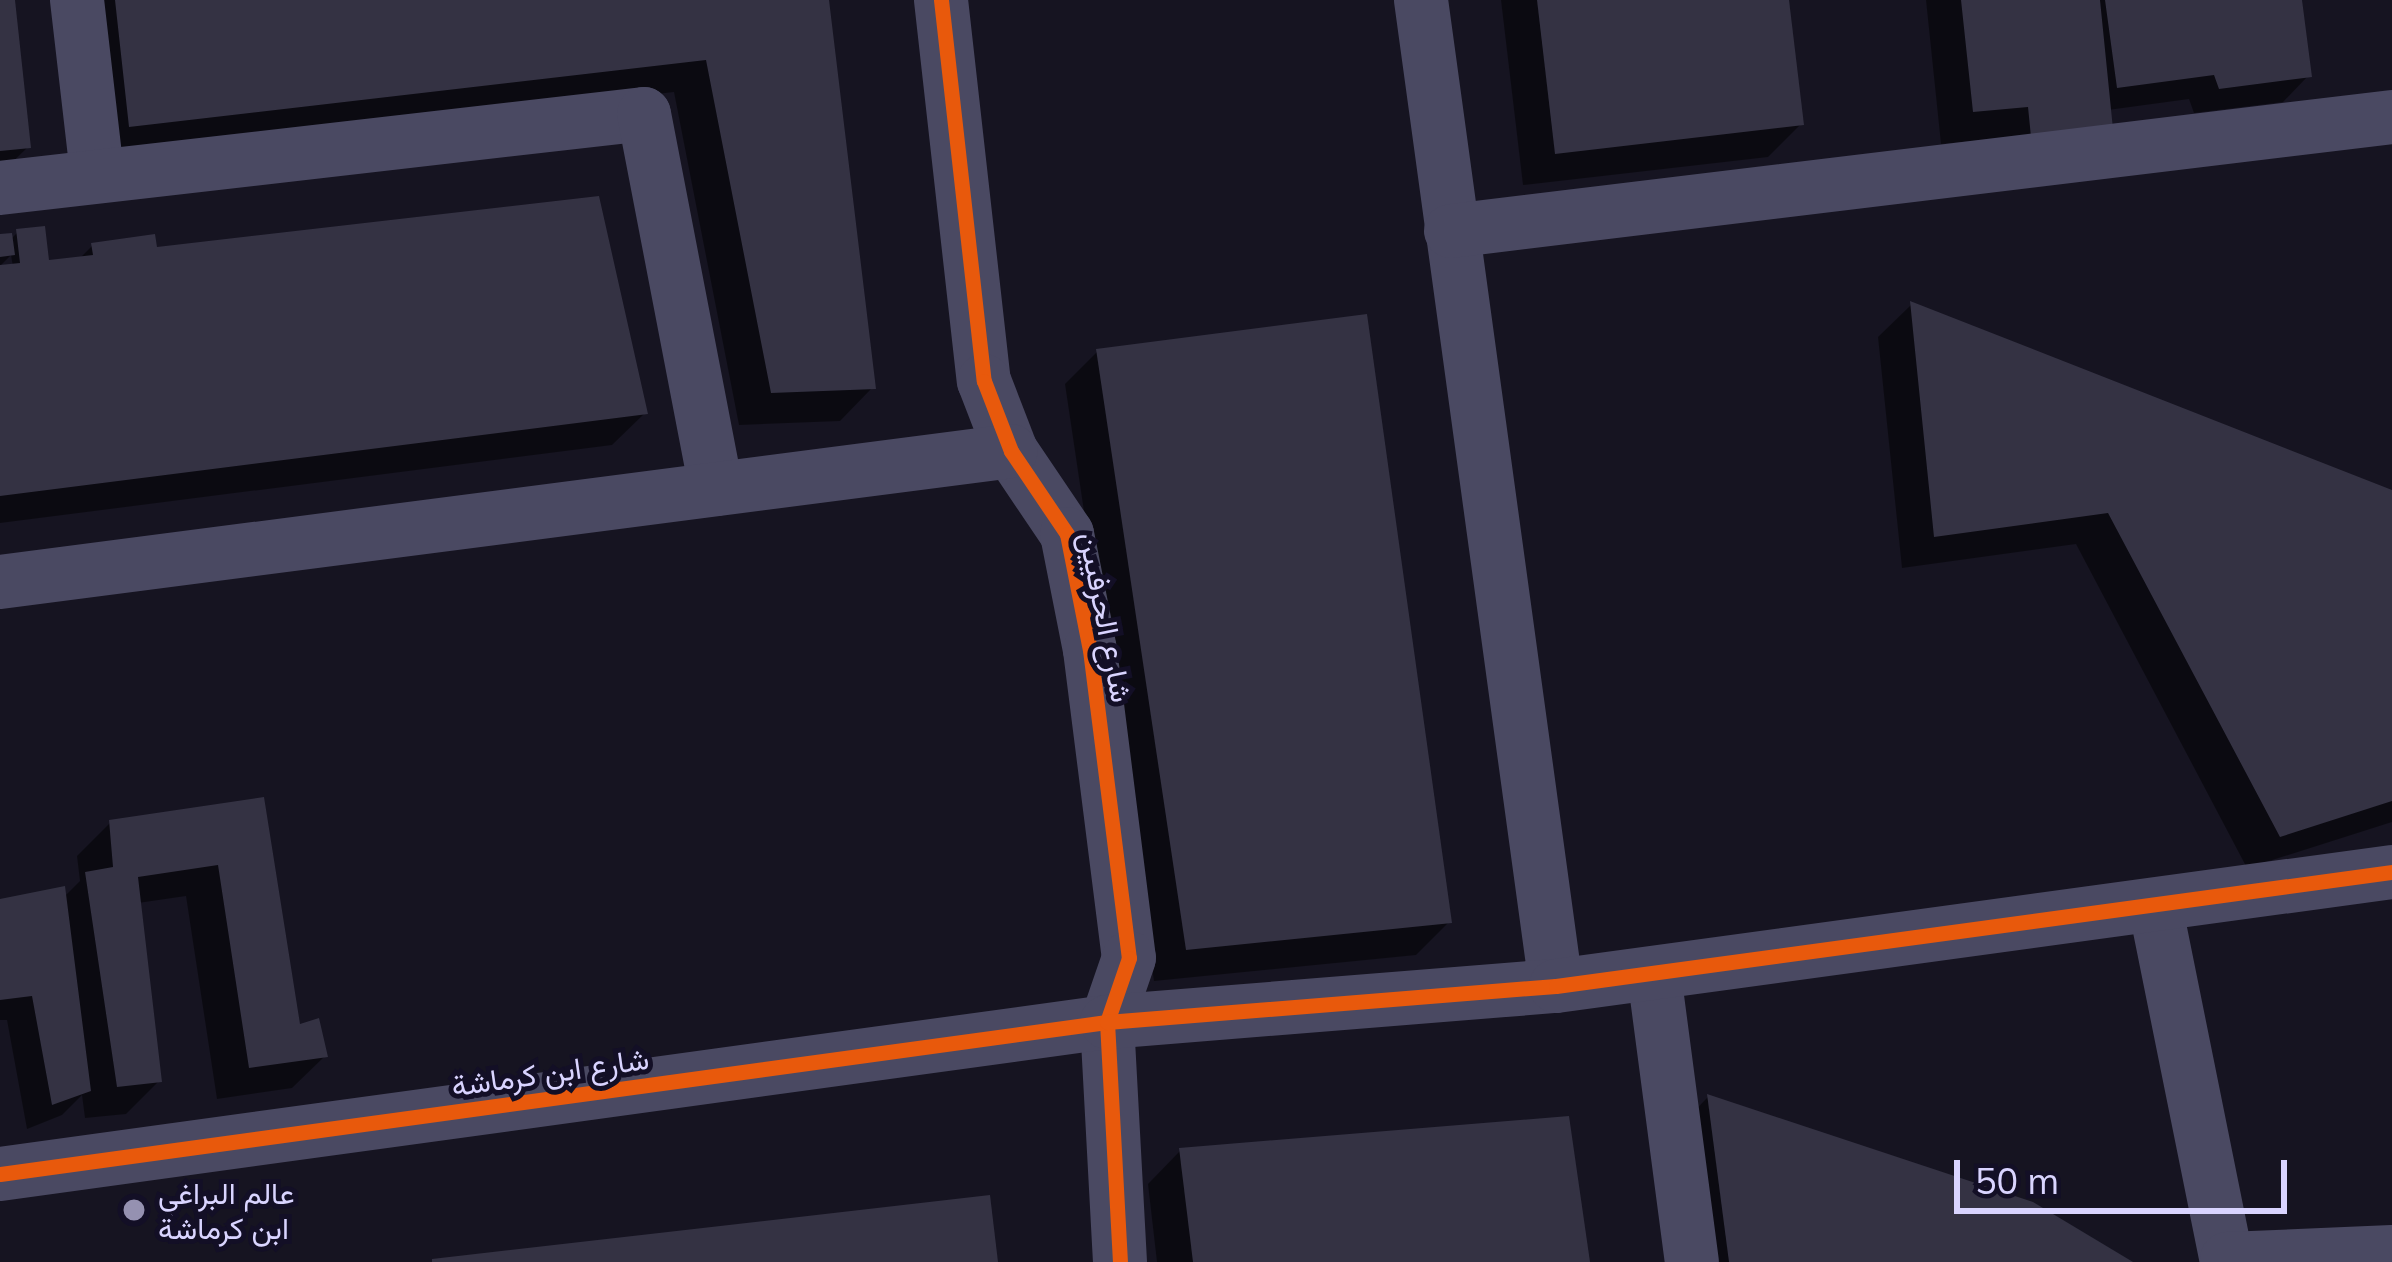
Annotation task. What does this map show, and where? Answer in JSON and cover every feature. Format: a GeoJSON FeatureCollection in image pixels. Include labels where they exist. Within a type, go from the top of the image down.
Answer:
{"type":"FeatureCollection","features":[{"type":"Feature","properties":{"kind":"street"},"geometry":{"type":"LineString","coordinates":[[77,0],[97,174]]}},
{"type":"Feature","properties":{"kind":"street","name":"شارع الحرفيين"},"geometry":{"type":"LineString","coordinates":[[940,0],[984,381],[1011,451],[1067,534],[1090,650],[1129,958],[1107,1022],[1120,1262]]}},
{"type":"Feature","properties":{"kind":"street"},"geometry":{"type":"LineString","coordinates":[[1421,0],[1556,986]]}},
{"type":"Feature","properties":{"kind":"street"},"geometry":{"type":"LineString","coordinates":[[0,188],[644,114],[716,489]]}},
{"type":"Feature","properties":{"kind":"street"},"geometry":{"type":"LineString","coordinates":[[1451,231],[2392,117]]}},
{"type":"Feature","properties":{"kind":"street"},"geometry":{"type":"LineString","coordinates":[[0,582],[1011,451]]}},
{"type":"Feature","properties":{"kind":"street","name":"شارع ابن كرماشة"},"geometry":{"type":"LineString","coordinates":[[0,1174],[1107,1022],[1556,986],[2392,872]]}},
{"type":"Feature","properties":{"kind":"street"},"geometry":{"type":"LineString","coordinates":[[2155,905],[2227,1261],[2392,1252]]}},
{"type":"Feature","properties":{"kind":"street"},"geometry":{"type":"LineString","coordinates":[[1654,974],[1692,1262]]}},
{"type":"Feature","properties":{"kind":"building"},"geometry":{"type":"Polygon","coordinates":[[[0,0],[15,0],[31,148],[0,151],[0,0]]]}},
{"type":"Feature","properties":{"kind":"building"},"geometry":{"type":"Polygon","coordinates":[[[115,0],[829,0],[876,389],[771,393],[706,60],[129,127],[115,0]]]}},
{"type":"Feature","properties":{"kind":"building"},"geometry":{"type":"Polygon","coordinates":[[[1537,0],[1789,0],[1804,125],[1555,154],[1537,0]]]}},
{"type":"Feature","properties":{"kind":"building"},"geometry":{"type":"Polygon","coordinates":[[[1961,0],[2100,0],[2113,129],[2031,137],[2028,107],[1973,112],[1961,0]]]}},
{"type":"Feature","properties":{"kind":"building"},"geometry":{"type":"Polygon","coordinates":[[[2105,0],[2302,0],[2312,77],[2219,89],[2214,75],[2117,88],[2105,0]]]}},
{"type":"Feature","properties":{"kind":"building"},"geometry":{"type":"Polygon","coordinates":[[[599,196],[648,414],[0,496],[0,265],[20,263],[16,229],[45,226],[49,260],[93,255],[91,243],[155,234],[157,247],[599,196]]]}},
{"type":"Feature","properties":{"kind":"building"},"geometry":{"type":"Polygon","coordinates":[[[12,233],[15,255],[0,257],[0,234],[12,233]]]}},
{"type":"Feature","properties":{"kind":"building"},"geometry":{"type":"Polygon","coordinates":[[[1910,301],[2392,490],[2392,801],[2280,837],[2108,513],[1934,537],[1910,301]]]}},
{"type":"Feature","properties":{"kind":"building"},"geometry":{"type":"Polygon","coordinates":[[[1367,314],[1452,923],[1186,950],[1096,349],[1367,314]]]}},
{"type":"Feature","properties":{"kind":"building"},"geometry":{"type":"Polygon","coordinates":[[[264,797],[300,1024],[319,1018],[328,1057],[249,1068],[218,865],[138,877],[162,1082],[117,1087],[85,872],[113,867],[109,820],[264,797]]]}},
{"type":"Feature","properties":{"kind":"building"},"geometry":{"type":"Polygon","coordinates":[[[65,886],[91,1091],[52,1105],[32,996],[0,1000],[0,899],[65,886]]]}},
{"type":"Feature","properties":{"kind":"building"},"geometry":{"type":"Polygon","coordinates":[[[1707,1094],[2033,1202],[2133,1262],[1729,1262],[1707,1094]]]}},
{"type":"Feature","properties":{"kind":"building"},"geometry":{"type":"Polygon","coordinates":[[[1569,1116],[1590,1262],[1193,1262],[1179,1148],[1569,1116]]]}},
{"type":"Feature","properties":{"kind":"building"},"geometry":{"type":"Polygon","coordinates":[[[990,1195],[998,1262],[432,1262],[432,1259],[990,1195]]]}},
{"type":"Feature","properties":{"kind":"cycle path"},"geometry":{"type":"LineString","coordinates":[[941,0],[984,381],[1011,451],[1067,534],[1090,650],[1129,958],[1107,1022],[1120,1262]]}},
{"type":"Feature","properties":{"kind":"cycle path"},"geometry":{"type":"LineString","coordinates":[[0,1174],[1107,1022],[1556,986],[2392,872]]}},
{"type":"Feature","properties":{"kind":"place","name":"عالم البراغي ابن كرماشة"},"geometry":{"type":"Point","coordinates":[134,1210]}}]}
